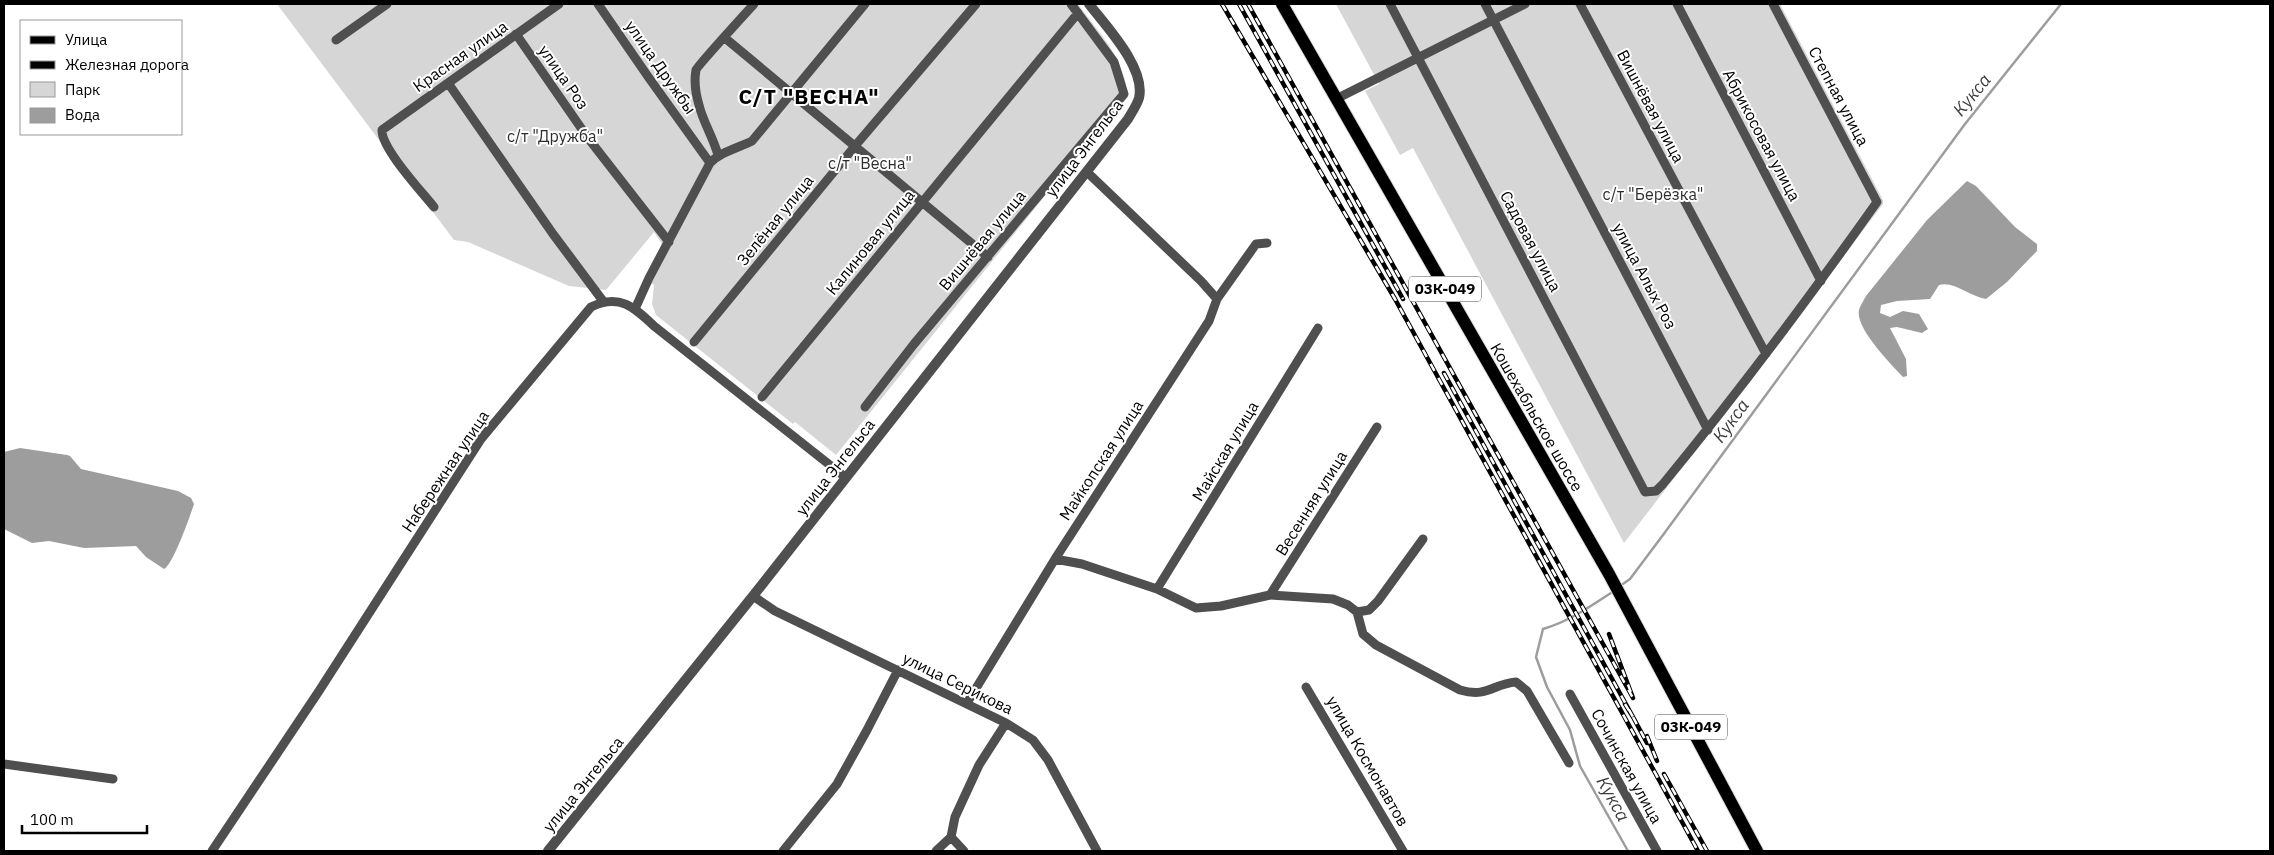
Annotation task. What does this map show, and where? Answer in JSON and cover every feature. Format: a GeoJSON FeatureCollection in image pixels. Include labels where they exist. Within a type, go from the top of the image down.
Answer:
{"type":"FeatureCollection","features":[{"type":"Feature","properties":{"kind":"main road","name":"Кошехабльское шоссе"},"geometry":{"type":"LineString","coordinates":[[1282,4],[1609,574],[1758,851]]}},
{"type":"Feature","properties":{"kind":"street"},"geometry":{"type":"LineString","coordinates":[[336,40],[387,4]]}},
{"type":"Feature","properties":{"kind":"street","name":"Красная улица"},"geometry":{"type":"LineString","coordinates":[[434,207],[394,157],[382,135],[382,130],[559,4]]}},
{"type":"Feature","properties":{"kind":"street","name":"улица Дружбы"},"geometry":{"type":"LineString","coordinates":[[598,4],[710,163]]}},
{"type":"Feature","properties":{"kind":"street"},"geometry":{"type":"LineString","coordinates":[[718,155],[704,120],[695,84],[696,69],[754,4]]}},
{"type":"Feature","properties":{"kind":"street"},"geometry":{"type":"LineString","coordinates":[[635,309],[649,278],[710,163],[718,155],[732,151],[752,141],[866,4]]}},
{"type":"Feature","properties":{"kind":"street","name":"Зелёная улица"},"geometry":{"type":"LineString","coordinates":[[694,342],[855,146],[976,4]]}},
{"type":"Feature","properties":{"kind":"street"},"geometry":{"type":"LineString","coordinates":[[1071,4],[1078,13]]}},
{"type":"Feature","properties":{"kind":"street","name":"улица Энгельса"},"geometry":{"type":"LineString","coordinates":[[548,851],[753,596],[1128,118],[1139,97],[1136,74],[1128,55],[1089,4]]}},
{"type":"Feature","properties":{"kind":"street","name":"Садовая улица"},"geometry":{"type":"LineString","coordinates":[[1390,4],[1645,492],[1656,491],[1664,484],[1708,430]]}},
{"type":"Feature","properties":{"kind":"street","name":"улица Алых Роз"},"geometry":{"type":"LineString","coordinates":[[1485,4],[1708,430]]}},
{"type":"Feature","properties":{"kind":"street"},"geometry":{"type":"LineString","coordinates":[[1336,99],[1419,59],[1525,4]]}},
{"type":"Feature","properties":{"kind":"street","name":"Вишнёвая улица"},"geometry":{"type":"LineString","coordinates":[[1580,4],[1766,354]]}},
{"type":"Feature","properties":{"kind":"street","name":"Абрикосовая улица"},"geometry":{"type":"LineString","coordinates":[[1677,4],[1821,281]]}},
{"type":"Feature","properties":{"kind":"street","name":"Степная улица"},"geometry":{"type":"LineString","coordinates":[[1773,4],[1878,202],[1821,281]]}},
{"type":"Feature","properties":{"kind":"street","name":"Вишнёвая улица"},"geometry":{"type":"LineString","coordinates":[[864,407],[914,344],[1124,94],[1114,62],[1078,13]]}},
{"type":"Feature","properties":{"kind":"street","name":"Калиновая улица"},"geometry":{"type":"LineString","coordinates":[[762,398],[1078,13]]}},
{"type":"Feature","properties":{"kind":"street","name":"улица Роз"},"geometry":{"type":"LineString","coordinates":[[516,34],[588,138],[659,232],[669,242]]}},
{"type":"Feature","properties":{"kind":"street"},"geometry":{"type":"LineString","coordinates":[[725,38],[988,257]]}},
{"type":"Feature","properties":{"kind":"street"},"geometry":{"type":"LineString","coordinates":[[448,83],[553,234],[594,286],[603,301],[622,302],[635,309],[845,477]]}},
{"type":"Feature","properties":{"kind":"street"},"geometry":{"type":"LineString","coordinates":[[1087,172],[1201,281],[1217,299]]}},
{"type":"Feature","properties":{"kind":"street","name":"Майкопская улица"},"geometry":{"type":"LineString","coordinates":[[967,703],[1055,559],[1209,321],[1217,299],[1256,244],[1267,242]]}},
{"type":"Feature","properties":{"kind":"street"},"geometry":{"type":"LineString","coordinates":[[1708,430],[1821,281]]}},
{"type":"Feature","properties":{"kind":"street","name":"Набережная улица"},"geometry":{"type":"LineString","coordinates":[[212,851],[319,691],[481,439],[591,307],[603,301]]}},
{"type":"Feature","properties":{"kind":"street","name":"Майская улица"},"geometry":{"type":"LineString","coordinates":[[1157,589],[1318,328]]}},
{"type":"Feature","properties":{"kind":"street","name":"Весенняя улица"},"geometry":{"type":"LineString","coordinates":[[1270,595],[1377,427]]}},
{"type":"Feature","properties":{"kind":"street"},"geometry":{"type":"LineString","coordinates":[[1357,612],[1369,610],[1378,601],[1423,539]]}},
{"type":"Feature","properties":{"kind":"street"},"geometry":{"type":"LineString","coordinates":[[1055,559],[1082,564],[1157,589],[1196,608],[1221,606],[1270,595],[1333,599],[1348,604],[1357,612],[1363,634],[1376,645],[1460,690],[1473,694],[1490,691],[1506,682],[1516,682],[1527,690],[1569,763]]}},
{"type":"Feature","properties":{"kind":"street","name":"улица Серикова"},"geometry":{"type":"LineString","coordinates":[[753,596],[775,611],[1006,722],[1033,740],[1048,760],[1097,851]]}},
{"type":"Feature","properties":{"kind":"street"},"geometry":{"type":"LineString","coordinates":[[784,851],[837,784],[860,745],[898,670]]}},
{"type":"Feature","properties":{"kind":"street","name":"улица Космонавтов"},"geometry":{"type":"LineString","coordinates":[[1306,687],[1403,851]]}},
{"type":"Feature","properties":{"kind":"street","name":"Сочинская улица"},"geometry":{"type":"LineString","coordinates":[[1570,694],[1657,851]]}},
{"type":"Feature","properties":{"kind":"street"},"geometry":{"type":"LineString","coordinates":[[936,851],[951,837],[955,816],[979,766],[1006,722]]}},
{"type":"Feature","properties":{"kind":"street"},"geometry":{"type":"LineString","coordinates":[[4,764],[112,779]]}},
{"type":"Feature","properties":{"kind":"street"},"geometry":{"type":"LineString","coordinates":[[951,837],[964,851]]}},
{"type":"Feature","properties":{"kind":"green space","name":"с/т \"Весна\""},"geometry":{"type":"Polygon","coordinates":[[[277,4],[1078,4],[1116,57],[1122,69],[1127,94],[836,455],[795,422],[793,424],[656,315],[652,304],[654,285],[645,279],[662,244],[654,232],[606,290],[569,286],[468,242],[454,240],[277,4]]]}},
{"type":"Feature","properties":{"kind":"green space","name":"с/т \"Берёзка\""},"geometry":{"type":"Polygon","coordinates":[[[1336,4],[1780,4],[1883,200],[1883,204],[1624,543],[1413,148],[1400,155],[1365,91],[1379,84],[1336,4]]]}},
{"type":"Feature","properties":{"kind":"water"},"geometry":{"type":"Polygon","coordinates":[[[1967,181],[1976,186],[2015,227],[2037,244],[2037,251],[2007,282],[1986,299],[1945,284],[1939,285],[1930,299],[1897,301],[1881,305],[1880,313],[1890,317],[1903,311],[1919,314],[1928,329],[1922,333],[1897,327],[1890,328],[1906,359],[1907,376],[1903,377],[1868,336],[1859,318],[1859,310],[1866,296],[1927,220],[1967,181]]]}},
{"type":"Feature","properties":{"kind":"water"},"geometry":{"type":"Polygon","coordinates":[[[20,448],[67,455],[81,469],[178,491],[191,498],[194,504],[192,510],[168,566],[164,569],[146,557],[136,546],[84,548],[49,541],[32,543],[4,529],[4,452],[20,448]]]}},
{"type":"Feature","properties":{"kind":"waterway","name":"Кукса"},"geometry":{"type":"LineString","coordinates":[[1620,586],[1630,579],[1663,535],[1965,124],[2061,4]]}},
{"type":"Feature","properties":{"kind":"waterway","name":"Кукса"},"geometry":{"type":"LineString","coordinates":[[1614,591],[1589,608],[1543,629],[1536,657],[1547,687],[1570,730],[1580,766],[1628,851]]}},
{"type":"Feature","properties":{"kind":"railway"},"geometry":{"type":"LineString","coordinates":[[1222,4],[1395,299],[1698,851]]}},
{"type":"Feature","properties":{"kind":"railway"},"geometry":{"type":"LineString","coordinates":[[1239,4],[1403,299]]}},
{"type":"Feature","properties":{"kind":"railway"},"geometry":{"type":"LineString","coordinates":[[1248,4],[1633,698],[1609,634]]}},
{"type":"Feature","properties":{"kind":"railway"},"geometry":{"type":"LineString","coordinates":[[1444,373],[1633,717],[1625,704]]}},
{"type":"Feature","properties":{"kind":"railway"},"geometry":{"type":"LineString","coordinates":[[1633,717],[1647,743]]}},
{"type":"Feature","properties":{"kind":"railway"},"geometry":{"type":"LineString","coordinates":[[1647,736],[1657,761]]}},
{"type":"Feature","properties":{"kind":"railway"},"geometry":{"type":"LineString","coordinates":[[1664,774],[1707,851]]}},
{"type":"Feature","properties":{"kind":"district","name":"С/Т \"ВЕСНА\""},"geometry":{"type":"Point","coordinates":[809,97]}},
{"type":"Feature","properties":{"kind":"park label","name":"с/т \"Дружба\""},"geometry":{"type":"Point","coordinates":[555,136]}}]}
